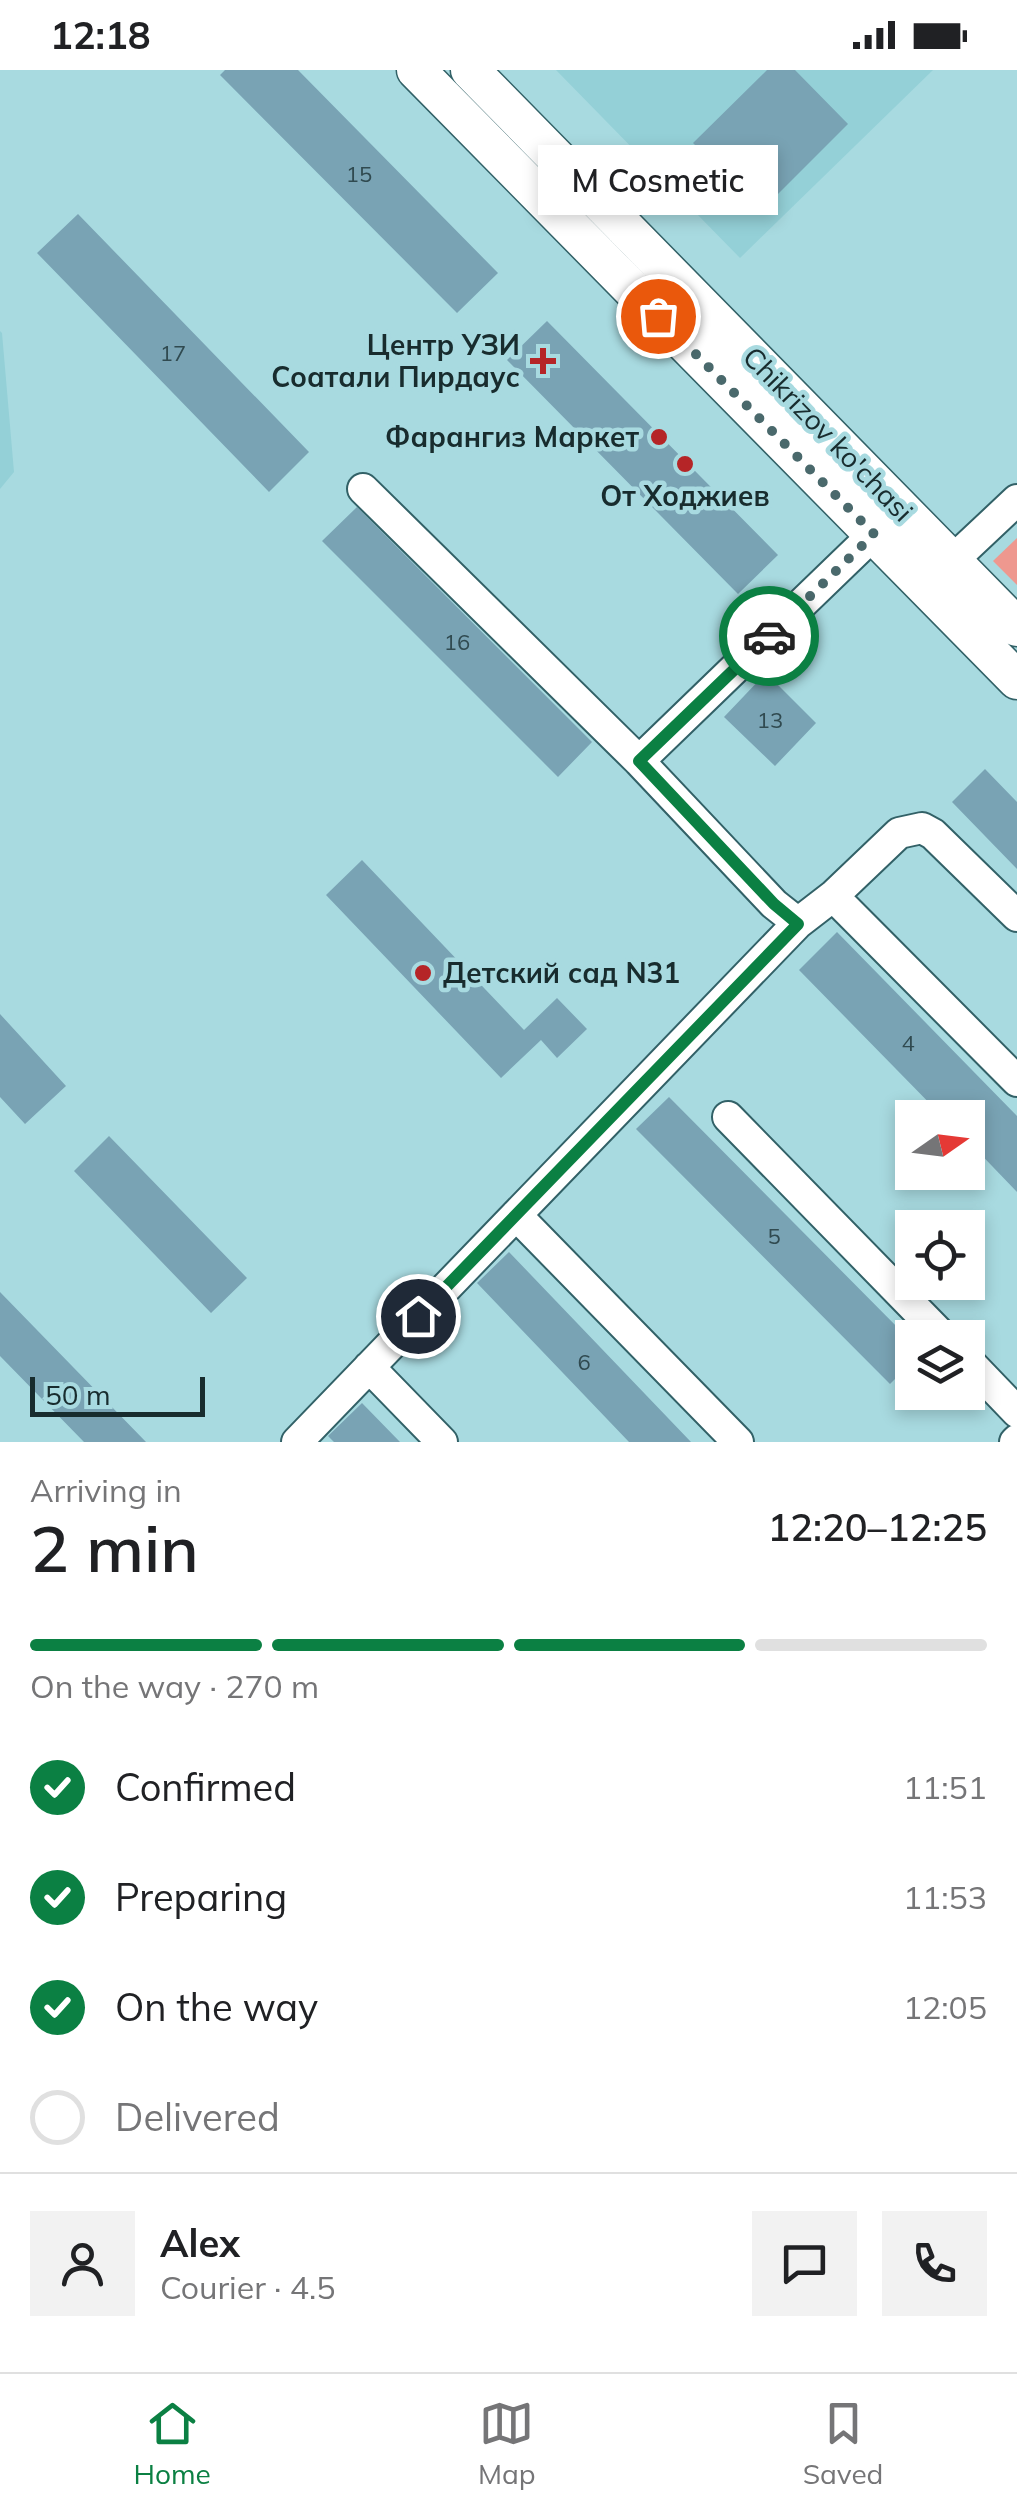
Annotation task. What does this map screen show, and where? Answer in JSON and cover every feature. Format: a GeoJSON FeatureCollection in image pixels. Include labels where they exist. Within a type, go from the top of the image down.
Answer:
{"type":"FeatureCollection","features":[{"type":"Feature","properties":{"kind":"main road","name":"Chikrizov ko'chasi"},"geometry":{"type":"LineString","coordinates":[[416,70],[1017,680]]}},
{"type":"Feature","properties":{"kind":"main road","name":"Chikrizov ko'chasi"},"geometry":{"type":"LineString","coordinates":[[470,70],[1017,627]]}},
{"type":"Feature","properties":{"kind":"street"},"geometry":{"type":"LineString","coordinates":[[363,490],[639,761],[774,904],[798,924]]}},
{"type":"Feature","properties":{"kind":"street"},"geometry":{"type":"LineString","coordinates":[[952,561],[1017,500]]}},
{"type":"Feature","properties":{"kind":"street"},"geometry":{"type":"LineString","coordinates":[[639,761],[874,534]]}},
{"type":"Feature","properties":{"kind":"street"},"geometry":{"type":"LineString","coordinates":[[296,1442],[798,924],[899,834],[922,828],[933,834],[1017,916]]}},
{"type":"Feature","properties":{"kind":"street"},"geometry":{"type":"LineString","coordinates":[[833,896],[1017,1080]]}},
{"type":"Feature","properties":{"kind":"street"},"geometry":{"type":"LineString","coordinates":[[728,1117],[926,1320]]}},
{"type":"Feature","properties":{"kind":"street"},"geometry":{"type":"LineString","coordinates":[[516,1216],[738,1442]]}},
{"type":"Feature","properties":{"kind":"street"},"geometry":{"type":"LineString","coordinates":[[369,1367],[442,1442]]}},
{"type":"Feature","properties":{"kind":"street"},"geometry":{"type":"LineString","coordinates":[[985,1379],[1017,1412]]}},
{"type":"Feature","properties":{"kind":"shaded area"},"geometry":{"type":"Polygon","coordinates":[[[556,70],[933,70],[740,258],[556,70]]]}},
{"type":"Feature","properties":{"kind":"shaded area"},"geometry":{"type":"Polygon","coordinates":[[[0,331],[14,472],[0,489],[0,331]]]}},
{"type":"Feature","properties":{"kind":"shaded area"},"geometry":{"type":"Polygon","coordinates":[[[1017,538],[1017,585],[993,561],[1017,538]]]}},
{"type":"Feature","properties":{"kind":"building"},"geometry":{"type":"Polygon","coordinates":[[[225,70],[298,70],[498,273],[457,313],[220,75],[225,70]]]}},
{"type":"Feature","properties":{"kind":"building"},"geometry":{"type":"Polygon","coordinates":[[[767,70],[795,70],[848,124],[761,211],[693,143],[767,70]]]}},
{"type":"Feature","properties":{"kind":"building"},"geometry":{"type":"Polygon","coordinates":[[[78,214],[309,452],[269,492],[37,253],[78,214]]]}},
{"type":"Feature","properties":{"kind":"building"},"geometry":{"type":"Polygon","coordinates":[[[547,321],[778,555],[738,594],[507,360],[547,321]]]}},
{"type":"Feature","properties":{"kind":"building"},"geometry":{"type":"Polygon","coordinates":[[[357,507],[592,742],[558,777],[322,541],[357,507]]]}},
{"type":"Feature","properties":{"kind":"building"},"geometry":{"type":"Polygon","coordinates":[[[766,673],[816,723],[775,766],[724,717],[766,673]]]}},
{"type":"Feature","properties":{"kind":"building"},"geometry":{"type":"Polygon","coordinates":[[[985,769],[1017,802],[1017,869],[952,802],[985,769]]]}},
{"type":"Feature","properties":{"kind":"building"},"geometry":{"type":"Polygon","coordinates":[[[362,860],[524,1030],[557,998],[587,1029],[557,1058],[541,1040],[501,1078],[326,895],[362,860]]]}},
{"type":"Feature","properties":{"kind":"building"},"geometry":{"type":"Polygon","coordinates":[[[837,932],[1017,1116],[1017,1192],[985,1159],[985,1100],[926,1100],[799,970],[837,932]]]}},
{"type":"Feature","properties":{"kind":"building"},"geometry":{"type":"Polygon","coordinates":[[[0,1014],[66,1086],[25,1124],[0,1097],[0,1014]]]}},
{"type":"Feature","properties":{"kind":"building"},"geometry":{"type":"Polygon","coordinates":[[[669,1097],[895,1325],[895,1379],[890,1384],[636,1129],[669,1097]]]}},
{"type":"Feature","properties":{"kind":"building"},"geometry":{"type":"Polygon","coordinates":[[[109,1136],[247,1278],[211,1313],[74,1171],[109,1136]]]}},
{"type":"Feature","properties":{"kind":"building"},"geometry":{"type":"Polygon","coordinates":[[[509,1252],[691,1442],[629,1442],[477,1283],[509,1252]]]}},
{"type":"Feature","properties":{"kind":"building"},"geometry":{"type":"Polygon","coordinates":[[[0,1292],[146,1442],[84,1442],[0,1356],[0,1292]]]}},
{"type":"Feature","properties":{"kind":"building"},"geometry":{"type":"Polygon","coordinates":[[[362,1403],[400,1442],[334,1442],[328,1436],[362,1403]]]}},
{"type":"Feature","properties":{"kind":"way so far"},"geometry":{"type":"LineString","coordinates":[[658,316],[874,534],[769,636]]}},
{"type":"Feature","properties":{"kind":"place","name":"M Cosmetic"},"geometry":{"type":"Point","coordinates":[658,316]}},
{"type":"Feature","properties":{"kind":"place","name":"Центр УЗИ Соатали Пирдаус"},"geometry":{"type":"Point","coordinates":[543,361]}},
{"type":"Feature","properties":{"kind":"place","name":"Фарангиз Маркет"},"geometry":{"type":"Point","coordinates":[659,437]}},
{"type":"Feature","properties":{"kind":"place","name":"От Ходжиев"},"geometry":{"type":"Point","coordinates":[685,464]}},
{"type":"Feature","properties":{"kind":"place","name":"Детский сад N31"},"geometry":{"type":"Point","coordinates":[423,973]}},
{"type":"Feature","properties":{"kind":"route"},"geometry":{"type":"LineString","coordinates":[[418,1316],[798,924],[774,904],[639,761],[769,636]]}}]}
